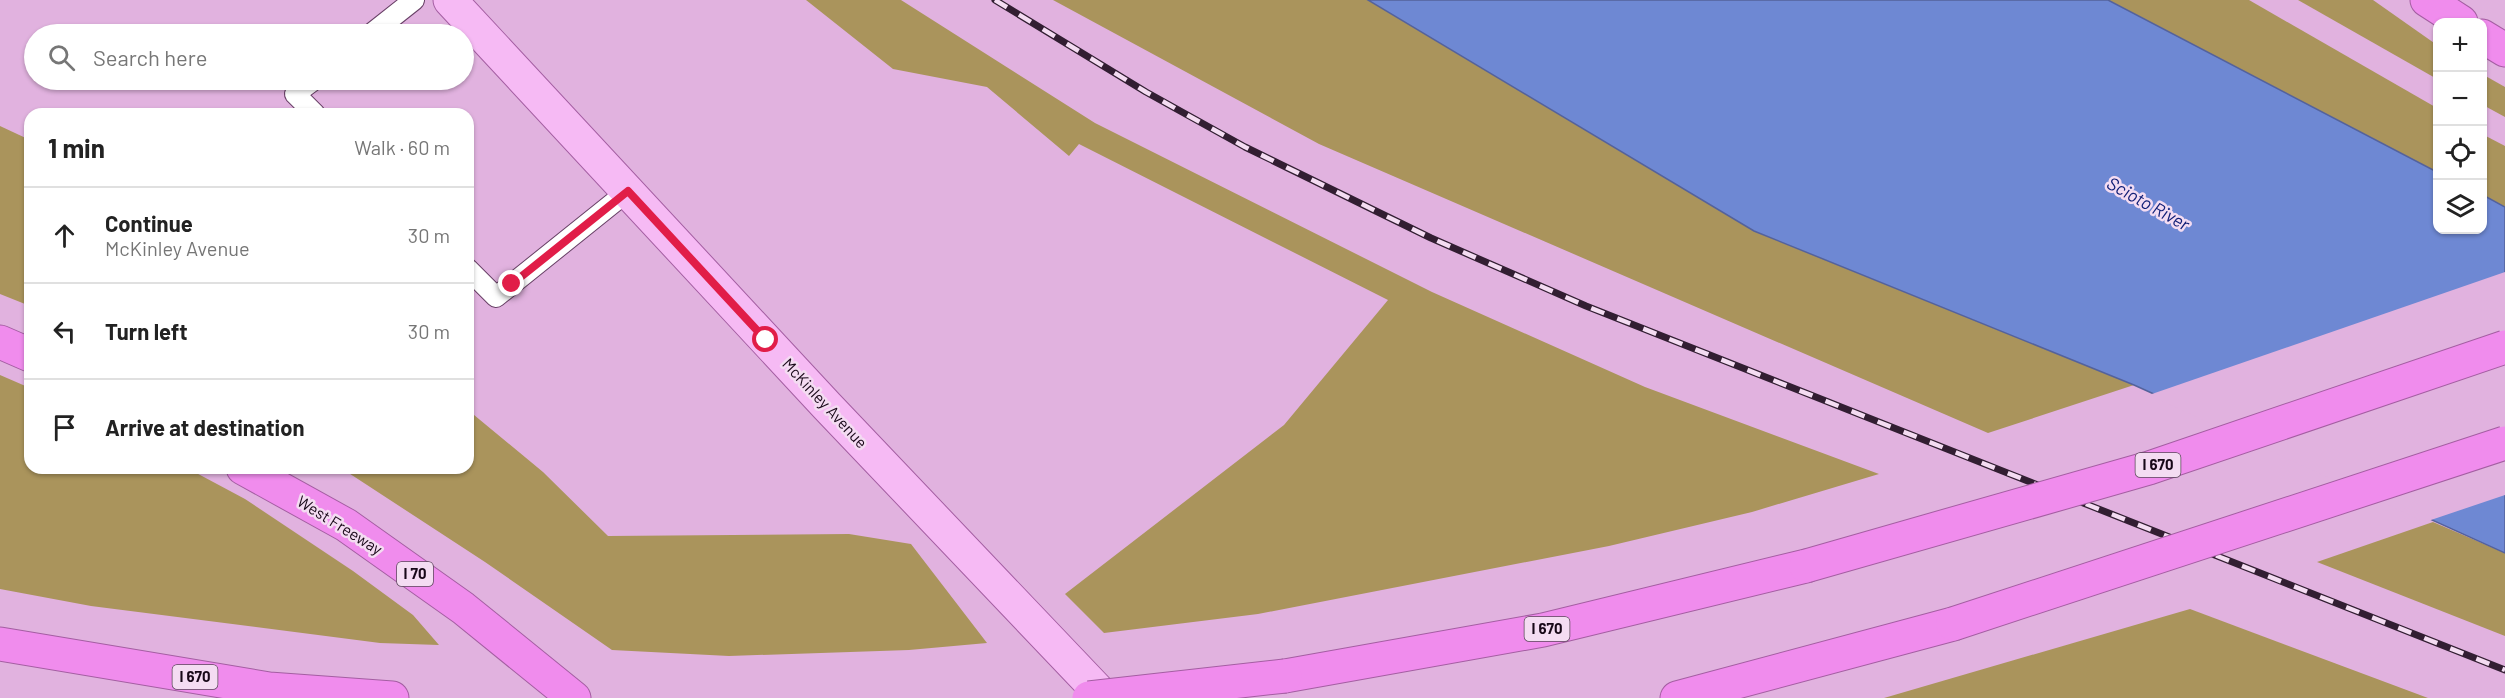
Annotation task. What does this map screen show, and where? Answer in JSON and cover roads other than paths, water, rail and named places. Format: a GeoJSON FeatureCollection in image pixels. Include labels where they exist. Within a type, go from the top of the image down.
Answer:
{"type":"FeatureCollection","features":[{"type":"Feature","properties":{"kind":"highway"},"geometry":{"type":"LineString","coordinates":[[2427,0],[2455,18]]}},
{"type":"Feature","properties":{"kind":"highway"},"geometry":{"type":"LineString","coordinates":[[2487,39],[2505,50]]}},
{"type":"Feature","properties":{"kind":"highway"},"geometry":{"type":"LineString","coordinates":[[0,342],[24,352]]}},
{"type":"Feature","properties":{"kind":"highway","name":"I 670"},"geometry":{"type":"LineString","coordinates":[[1089,698],[1285,676],[1543,630],[1806,566],[2149,468],[2505,347]]}},
{"type":"Feature","properties":{"kind":"highway"},"geometry":{"type":"LineString","coordinates":[[1677,698],[1953,624],[2505,443]]}},
{"type":"Feature","properties":{"kind":"highway","name":"West Freeway"},"geometry":{"type":"LineString","coordinates":[[254,474],[346,525],[463,608],[574,698]]}},
{"type":"Feature","properties":{"kind":"highway","name":"I 670"},"geometry":{"type":"LineString","coordinates":[[0,644],[269,689],[392,698]]}},
{"type":"Feature","properties":{"kind":"main road","name":"McKinley Avenue"},"geometry":{"type":"LineString","coordinates":[[450,0],[472,24]]}},
{"type":"Feature","properties":{"kind":"main road","name":"McKinley Avenue"},"geometry":{"type":"LineString","coordinates":[[474,26],[819,397],[1105,698]]}},
{"type":"Feature","properties":{"kind":"lane"},"geometry":{"type":"LineString","coordinates":[[384,24],[414,0]]}},
{"type":"Feature","properties":{"kind":"lane"},"geometry":{"type":"LineString","coordinates":[[300,90],[295,94],[309,108]]}},
{"type":"Feature","properties":{"kind":"lane"},"geometry":{"type":"LineString","coordinates":[[474,275],[496,297],[628,191]]}},
{"type":"Feature","properties":{"kind":"water","name":"Scioto River"},"geometry":{"type":"Polygon","coordinates":[[[1368,0],[2108,0],[2433,170],[2433,234],[2487,234],[2487,197],[2505,207],[2505,553],[2134,385],[1754,231],[1368,0]]]}},
{"type":"Feature","properties":{"kind":"railway"},"geometry":{"type":"LineString","coordinates":[[995,0],[1146,92],[1245,147],[1431,238],[1586,306],[2505,670]]}}]}
